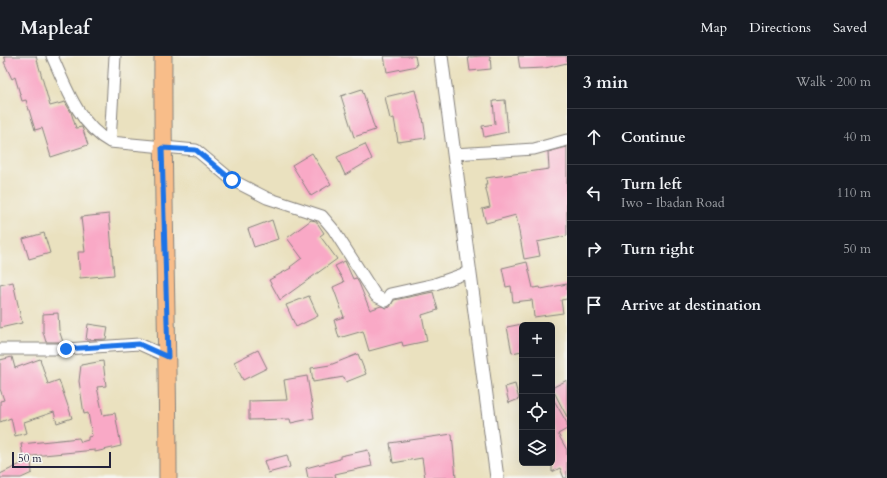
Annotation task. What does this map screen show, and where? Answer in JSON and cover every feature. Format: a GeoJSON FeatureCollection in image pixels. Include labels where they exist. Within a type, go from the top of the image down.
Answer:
{"type":"FeatureCollection","features":[{"type":"Feature","properties":{"kind":"main road"},"geometry":{"type":"LineString","coordinates":[[163,56],[162,148],[168,357],[168,478]]}},
{"type":"Feature","properties":{"kind":"street"},"geometry":{"type":"LineString","coordinates":[[52,56],[73,102],[100,137],[110,142],[196,150],[232,180],[267,198],[322,216],[333,229],[376,296],[386,301],[390,294],[435,284],[469,272]]}},
{"type":"Feature","properties":{"kind":"street"},"geometry":{"type":"LineString","coordinates":[[110,142],[115,56]]}},
{"type":"Feature","properties":{"kind":"street"},"geometry":{"type":"LineString","coordinates":[[442,56],[497,478]]}},
{"type":"Feature","properties":{"kind":"street"},"geometry":{"type":"LineString","coordinates":[[454,154],[534,149],[567,140]]}},
{"type":"Feature","properties":{"kind":"street"},"geometry":{"type":"LineString","coordinates":[[0,349],[66,349],[139,344],[168,357]]}},
{"type":"Feature","properties":{"kind":"building"},"geometry":{"type":"Polygon","coordinates":[[[4,56],[36,56],[50,106],[65,102],[71,112],[76,128],[82,127],[88,145],[51,157],[42,128],[35,130],[26,100],[22,101],[15,77],[12,79],[4,62],[6,61],[4,56]]]}},
{"type":"Feature","properties":{"kind":"building"},"geometry":{"type":"Polygon","coordinates":[[[384,56],[415,56],[417,66],[387,72],[384,56]]]}},
{"type":"Feature","properties":{"kind":"building"},"geometry":{"type":"Polygon","coordinates":[[[490,56],[491,69],[470,71],[468,57],[490,56]]]}},
{"type":"Feature","properties":{"kind":"building"},"geometry":{"type":"Polygon","coordinates":[[[518,56],[567,56],[567,63],[545,68],[520,69],[518,56]]]}},
{"type":"Feature","properties":{"kind":"building"},"geometry":{"type":"Polygon","coordinates":[[[362,89],[375,130],[354,137],[341,96],[362,89]]]}},
{"type":"Feature","properties":{"kind":"building"},"geometry":{"type":"Polygon","coordinates":[[[415,90],[423,118],[426,138],[398,142],[394,118],[390,119],[385,97],[415,90]]]}},
{"type":"Feature","properties":{"kind":"building"},"geometry":{"type":"Polygon","coordinates":[[[505,100],[508,132],[484,137],[482,126],[495,124],[493,101],[505,100]]]}},
{"type":"Feature","properties":{"kind":"building"},"geometry":{"type":"Polygon","coordinates":[[[365,144],[372,159],[345,175],[337,157],[365,144]]]}},
{"type":"Feature","properties":{"kind":"building"},"geometry":{"type":"Polygon","coordinates":[[[567,147],[567,236],[537,242],[540,256],[524,259],[516,215],[486,223],[482,209],[490,207],[485,185],[487,185],[486,178],[549,169],[548,152],[567,147]]]}},
{"type":"Feature","properties":{"kind":"building"},"geometry":{"type":"Polygon","coordinates":[[[312,153],[331,184],[311,196],[292,165],[312,153]]]}},
{"type":"Feature","properties":{"kind":"building"},"geometry":{"type":"Polygon","coordinates":[[[109,214],[114,275],[80,278],[78,252],[85,252],[81,217],[109,214]]]}},
{"type":"Feature","properties":{"kind":"building"},"geometry":{"type":"Polygon","coordinates":[[[272,220],[278,239],[254,247],[248,229],[272,220]]]}},
{"type":"Feature","properties":{"kind":"building"},"geometry":{"type":"Polygon","coordinates":[[[311,220],[316,221],[324,233],[320,236],[337,259],[280,300],[269,280],[291,268],[290,267],[302,258],[287,238],[311,220]]]}},
{"type":"Feature","properties":{"kind":"building"},"geometry":{"type":"Polygon","coordinates":[[[44,233],[50,253],[29,259],[23,239],[44,233]]]}},
{"type":"Feature","properties":{"kind":"building"},"geometry":{"type":"Polygon","coordinates":[[[345,261],[353,279],[356,278],[359,283],[370,310],[381,306],[387,308],[390,307],[394,300],[433,292],[438,310],[422,315],[427,341],[403,346],[402,342],[369,351],[363,331],[339,338],[334,320],[344,317],[333,287],[344,282],[335,266],[345,261]]]}},
{"type":"Feature","properties":{"kind":"building"},"geometry":{"type":"Polygon","coordinates":[[[527,262],[533,288],[540,287],[541,289],[567,284],[567,299],[561,300],[563,313],[534,317],[532,300],[513,302],[511,286],[506,287],[502,268],[527,262]]]}},
{"type":"Feature","properties":{"kind":"building"},"geometry":{"type":"Polygon","coordinates":[[[13,282],[22,323],[0,328],[0,285],[13,282]]]}},
{"type":"Feature","properties":{"kind":"building"},"geometry":{"type":"Polygon","coordinates":[[[309,296],[318,316],[296,327],[286,305],[309,296]]]}},
{"type":"Feature","properties":{"kind":"building"},"geometry":{"type":"Polygon","coordinates":[[[58,313],[59,330],[63,342],[46,342],[43,332],[43,314],[58,313]]]}},
{"type":"Feature","properties":{"kind":"building"},"geometry":{"type":"Polygon","coordinates":[[[88,324],[108,327],[106,339],[86,340],[88,324]]]}},
{"type":"Feature","properties":{"kind":"building"},"geometry":{"type":"Polygon","coordinates":[[[519,325],[519,352],[512,353],[507,327],[519,325]]]}},
{"type":"Feature","properties":{"kind":"building"},"geometry":{"type":"Polygon","coordinates":[[[258,350],[267,368],[243,380],[234,362],[258,350]]]}},
{"type":"Feature","properties":{"kind":"building"},"geometry":{"type":"Polygon","coordinates":[[[358,354],[366,374],[346,382],[344,377],[313,382],[311,368],[330,365],[358,354]]]}},
{"type":"Feature","properties":{"kind":"building"},"geometry":{"type":"Polygon","coordinates":[[[12,357],[15,368],[40,359],[48,384],[59,380],[72,418],[57,423],[54,412],[24,422],[27,433],[15,436],[11,418],[0,422],[0,401],[4,400],[0,389],[0,360],[12,357]]]}},
{"type":"Feature","properties":{"kind":"building"},"geometry":{"type":"Polygon","coordinates":[[[103,361],[106,386],[97,387],[103,415],[115,413],[121,446],[95,452],[95,450],[23,457],[21,444],[79,438],[81,442],[88,440],[88,437],[92,436],[88,413],[84,414],[79,381],[81,365],[103,361]]]}},
{"type":"Feature","properties":{"kind":"building"},"geometry":{"type":"Polygon","coordinates":[[[307,376],[314,418],[291,423],[290,419],[249,420],[249,401],[287,400],[284,380],[307,376]]]}},
{"type":"Feature","properties":{"kind":"building"},"geometry":{"type":"Polygon","coordinates":[[[567,380],[567,417],[555,394],[555,386],[567,380]]]}},
{"type":"Feature","properties":{"kind":"building"},"geometry":{"type":"Polygon","coordinates":[[[515,384],[519,399],[509,403],[505,387],[515,384]]]}},
{"type":"Feature","properties":{"kind":"building"},"geometry":{"type":"Polygon","coordinates":[[[555,402],[567,423],[567,429],[558,434],[567,450],[567,478],[564,478],[560,468],[552,472],[552,466],[555,466],[555,402]]]}},
{"type":"Feature","properties":{"kind":"building"},"geometry":{"type":"Polygon","coordinates":[[[452,434],[456,478],[425,478],[422,458],[393,463],[390,443],[452,434]]]}},
{"type":"Feature","properties":{"kind":"building"},"geometry":{"type":"Polygon","coordinates":[[[368,450],[372,466],[335,474],[336,478],[308,478],[306,468],[340,459],[340,456],[368,450]]]}},
{"type":"Feature","properties":{"kind":"building"},"geometry":{"type":"Polygon","coordinates":[[[287,455],[290,467],[268,473],[264,461],[287,455]]]}},
{"type":"Feature","properties":{"kind":"building"},"geometry":{"type":"Polygon","coordinates":[[[31,459],[32,473],[21,478],[0,478],[0,474],[31,459]]]}},
{"type":"Feature","properties":{"kind":"route"},"geometry":{"type":"LineString","coordinates":[[66,349],[139,344],[168,357],[162,148],[196,150],[232,180]]}}]}
